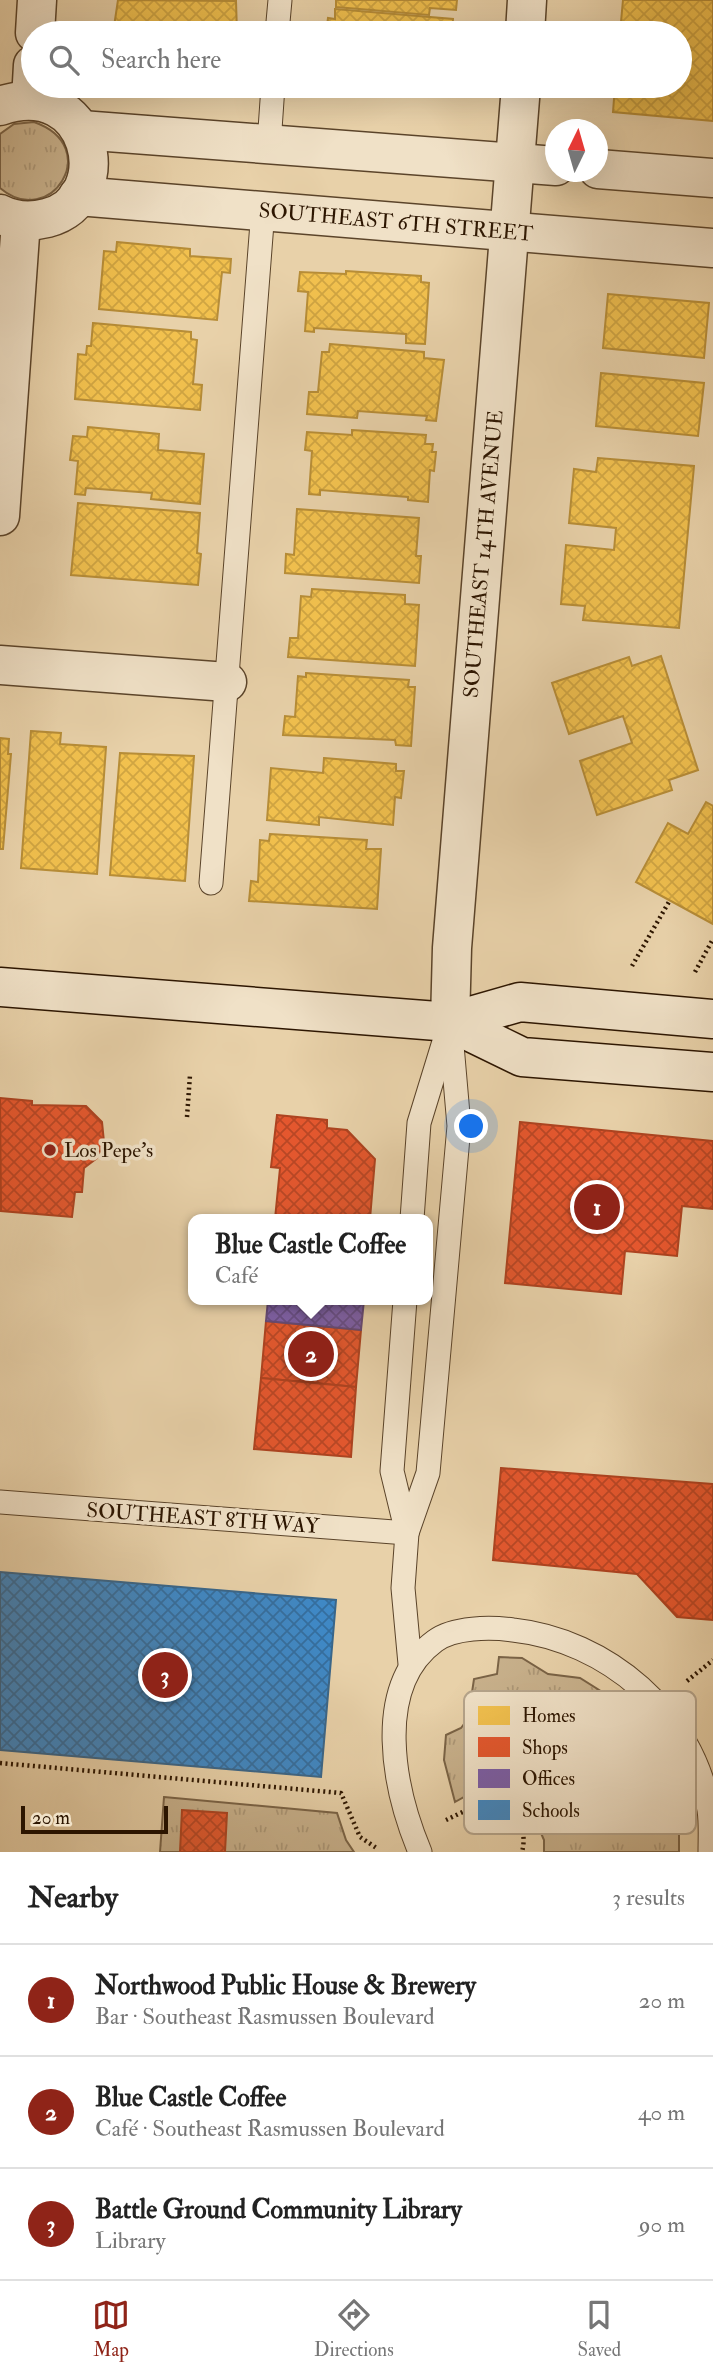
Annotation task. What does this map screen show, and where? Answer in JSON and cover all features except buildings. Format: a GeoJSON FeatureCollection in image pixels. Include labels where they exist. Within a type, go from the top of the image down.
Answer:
{"type":"FeatureCollection","features":[{"type":"Feature","properties":{"kind":"street"},"geometry":{"type":"LineString","coordinates":[[36,21],[37,0]]}},
{"type":"Feature","properties":{"kind":"street"},"geometry":{"type":"LineString","coordinates":[[526,21],[527,0]]}},
{"type":"Feature","properties":{"kind":"street"},"geometry":{"type":"LineString","coordinates":[[0,516],[11,218],[55,216],[78,196],[89,166],[89,153],[81,130],[61,110],[39,98]]}},
{"type":"Feature","properties":{"kind":"street","name":"SOUTHEAST 14TH AVENUE"},"geometry":{"type":"LineString","coordinates":[[450,1022],[452,948],[520,98]]}},
{"type":"Feature","properties":{"kind":"street"},"geometry":{"type":"LineString","coordinates":[[81,130],[545,165]]}},
{"type":"Feature","properties":{"kind":"street"},"geometry":{"type":"LineString","coordinates":[[608,170],[713,178]]}},
{"type":"Feature","properties":{"kind":"street","name":"SOUTHEAST 6TH STREET"},"geometry":{"type":"LineString","coordinates":[[78,196],[263,209],[508,233],[713,248]]}},
{"type":"Feature","properties":{"kind":"street"},"geometry":{"type":"LineString","coordinates":[[0,665],[227,682]]}},
{"type":"Feature","properties":{"kind":"street"},"geometry":{"type":"LineString","coordinates":[[0,987],[450,1022],[520,1002],[713,1019]]}},
{"type":"Feature","properties":{"kind":"street"},"geometry":{"type":"LineString","coordinates":[[450,1022],[522,1057],[713,1072]]}},
{"type":"Feature","properties":{"kind":"lane"},"geometry":{"type":"LineString","coordinates":[[278,21],[280,0]]}},
{"type":"Feature","properties":{"kind":"lane"},"geometry":{"type":"LineString","coordinates":[[269,144],[272,98]]}},
{"type":"Feature","properties":{"kind":"lane"},"geometry":{"type":"LineString","coordinates":[[211,883],[263,209]]}},
{"type":"Feature","properties":{"kind":"lane","name":"SOUTHEAST 14TH AVENUE"},"geometry":{"type":"LineString","coordinates":[[412,1214],[419,1123],[450,1022]]}},
{"type":"Feature","properties":{"kind":"lane","name":"SOUTHEAST 14TH AVENUE"},"geometry":{"type":"LineString","coordinates":[[410,1664],[403,1588],[407,1533],[428,1474],[459,1126],[450,1022]]}},
{"type":"Feature","properties":{"kind":"lane","name":"SOUTHEAST 14TH AVENUE"},"geometry":{"type":"LineString","coordinates":[[405,1305],[392,1471],[407,1533]]}},
{"type":"Feature","properties":{"kind":"lane","name":"SOUTHEAST 8TH WAY"},"geometry":{"type":"LineString","coordinates":[[0,1502],[407,1533]]}},
{"type":"Feature","properties":{"kind":"lane"},"geometry":{"type":"LineString","coordinates":[[420,1852],[400,1789],[395,1717],[410,1664],[438,1639],[477,1629],[534,1632],[582,1648],[609,1662],[641,1691]]}},
{"type":"Feature","properties":{"kind":"lane"},"geometry":{"type":"LineString","coordinates":[[696,1768],[709,1811],[710,1852]]}},
{"type":"Feature","properties":{"kind":"path"},"geometry":{"type":"LineString","coordinates":[[630,968],[670,900]]}},
{"type":"Feature","properties":{"kind":"path"},"geometry":{"type":"LineString","coordinates":[[690,980],[713,939]]}},
{"type":"Feature","properties":{"kind":"path"},"geometry":{"type":"LineString","coordinates":[[187,1117],[190,1075]]}},
{"type":"Feature","properties":{"kind":"path"},"geometry":{"type":"LineString","coordinates":[[675,1691],[713,1660]]}},
{"type":"Feature","properties":{"kind":"path"},"geometry":{"type":"LineString","coordinates":[[0,1763],[341,1793],[360,1838],[379,1852]]}},
{"type":"Feature","properties":{"kind":"path"},"geometry":{"type":"LineString","coordinates":[[439,1824],[464,1812]]}},
{"type":"Feature","properties":{"kind":"path"},"geometry":{"type":"LineString","coordinates":[[522,1852],[524,1834]]}},
{"type":"Feature","properties":{"kind":"green space"},"geometry":{"type":"Polygon","coordinates":[[[34,122],[55,134],[66,149],[68,165],[62,181],[51,193],[36,199],[19,199],[0,188],[0,134],[14,124],[34,122]]]}},
{"type":"Feature","properties":{"kind":"green space"},"geometry":{"type":"Polygon","coordinates":[[[499,1657],[522,1658],[548,1674],[580,1678],[601,1691],[472,1691],[474,1679],[497,1674],[499,1657]]]}},
{"type":"Feature","properties":{"kind":"green space"},"geometry":{"type":"Polygon","coordinates":[[[464,1724],[464,1797],[455,1802],[444,1760],[446,1735],[464,1724]]]}},
{"type":"Feature","properties":{"kind":"green space"},"geometry":{"type":"Polygon","coordinates":[[[164,1797],[337,1813],[346,1840],[354,1852],[160,1852],[164,1797]]]}},
{"type":"Feature","properties":{"kind":"green space"},"geometry":{"type":"Polygon","coordinates":[[[541,1834],[679,1834],[679,1852],[544,1852],[541,1834]]]}},
{"type":"Feature","properties":{"kind":"place","name":"Los Pepe's"},"geometry":{"type":"Point","coordinates":[50,1150]}},
{"type":"Feature","properties":{"kind":"place","name":"Northwood Public House & Brewery"},"geometry":{"type":"Point","coordinates":[597,1207]}},
{"type":"Feature","properties":{"kind":"place","name":"Blue Castle Coffee"},"geometry":{"type":"Point","coordinates":[311,1354]}},
{"type":"Feature","properties":{"kind":"place","name":"Battle Ground Community Library"},"geometry":{"type":"Point","coordinates":[165,1675]}}]}
